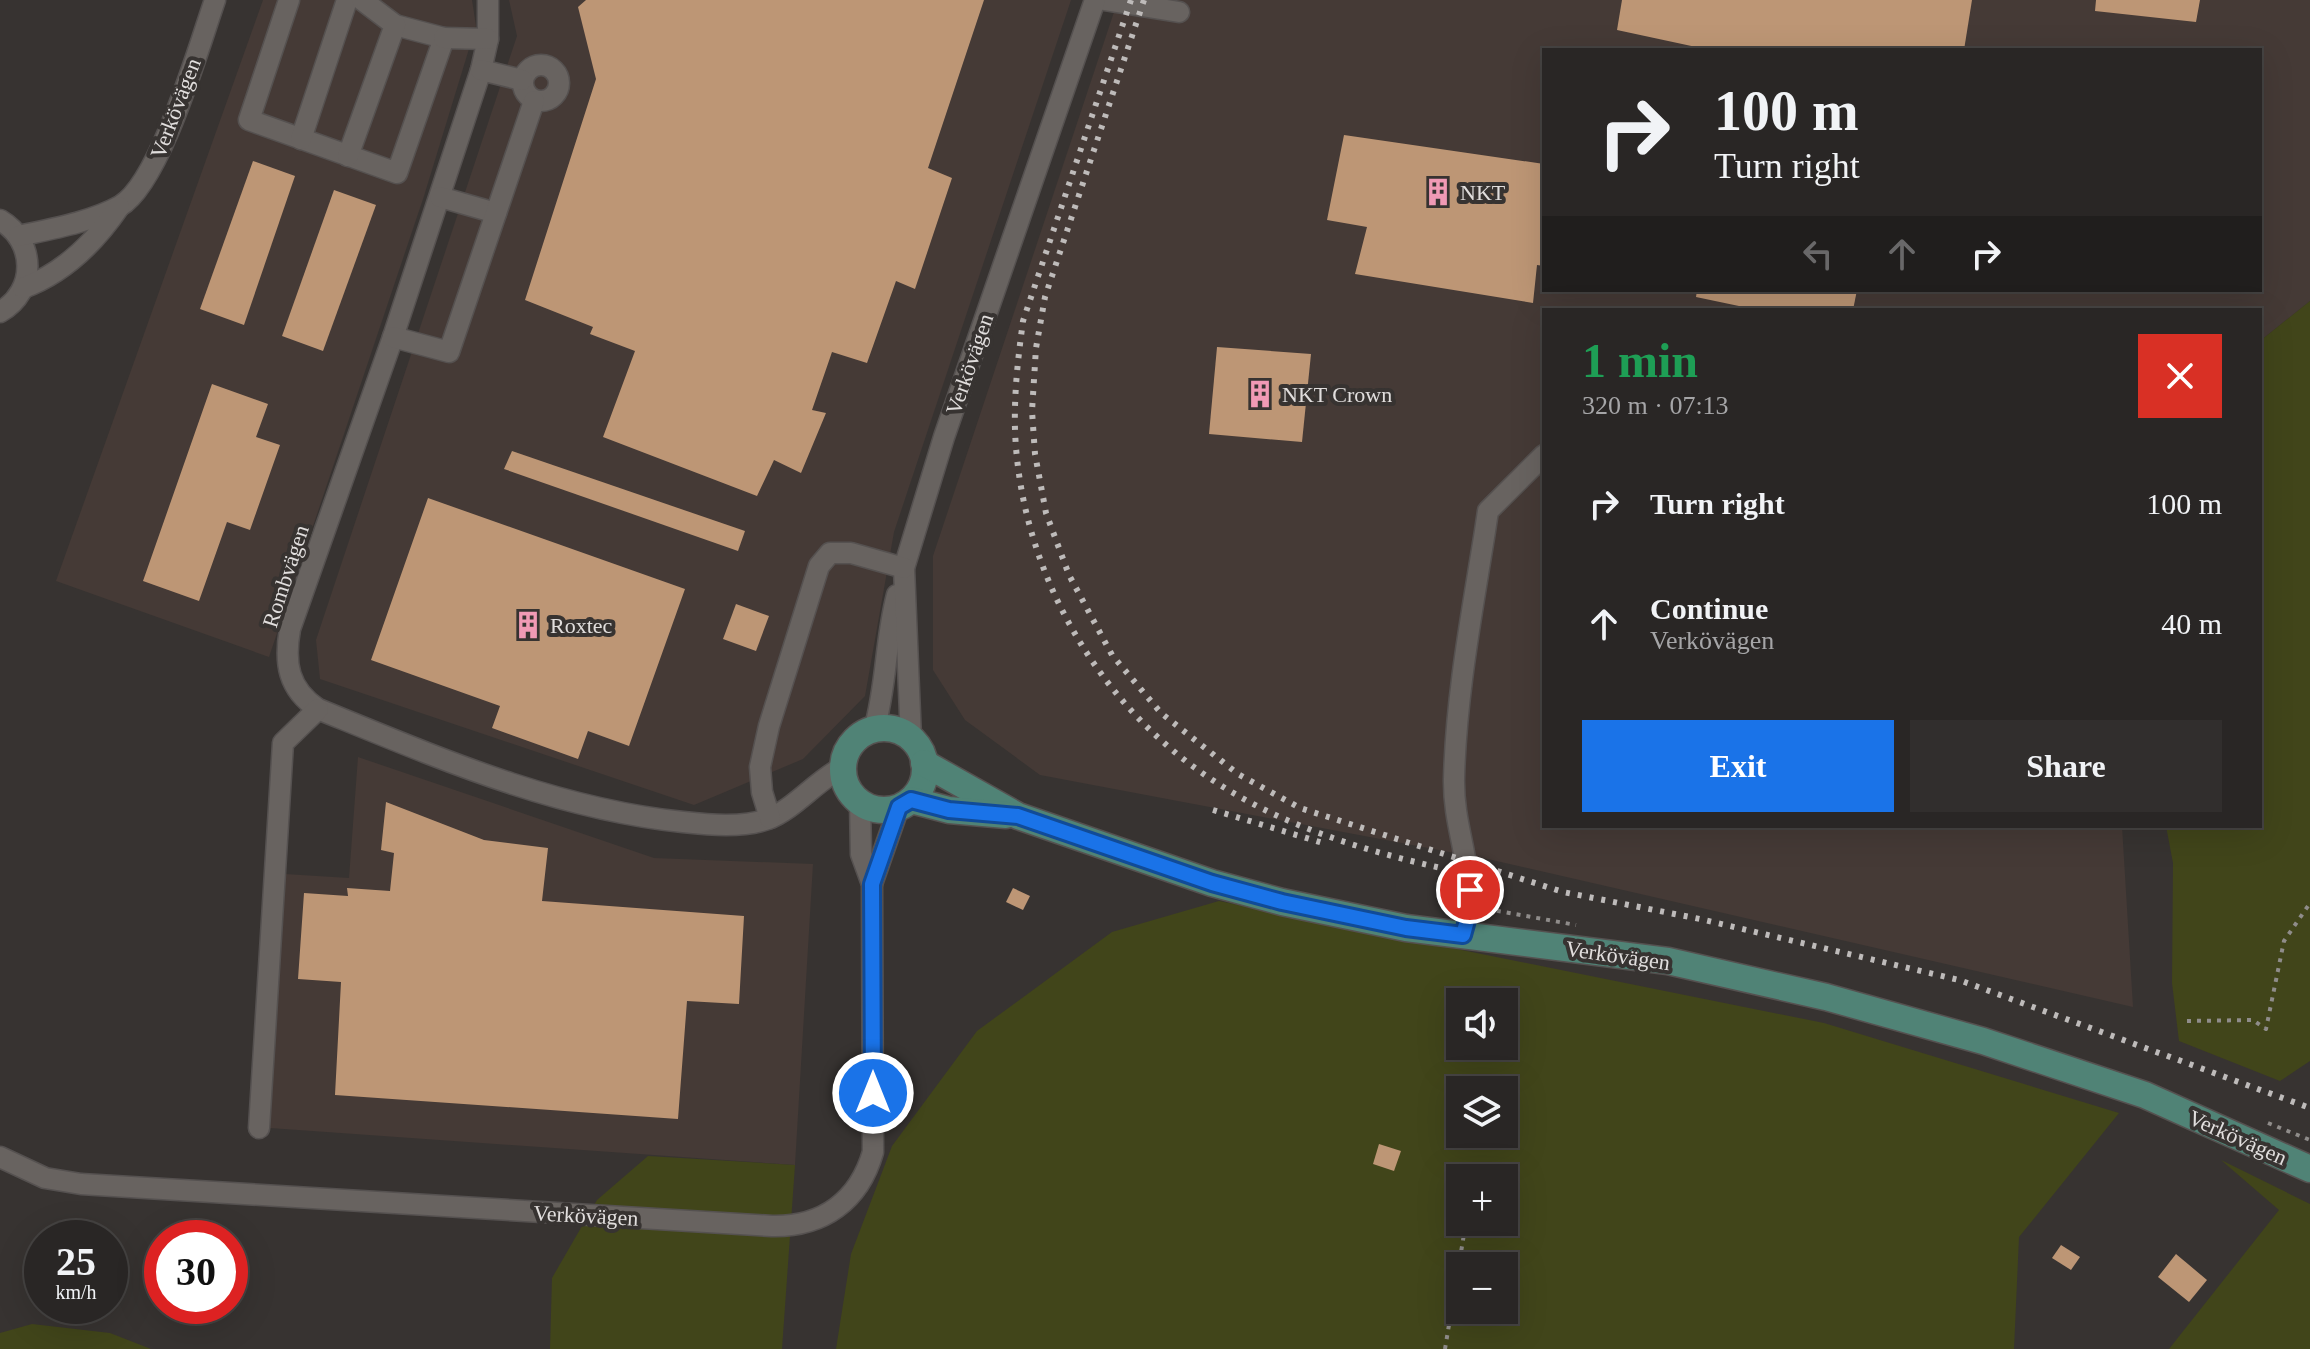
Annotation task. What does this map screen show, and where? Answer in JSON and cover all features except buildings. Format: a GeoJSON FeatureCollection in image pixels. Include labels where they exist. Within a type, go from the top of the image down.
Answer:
{"type":"FeatureCollection","features":[{"type":"Feature","properties":{"kind":"main road"},"geometry":{"type":"LineString","coordinates":[[843,767],[852,743],[874,730],[894,730],[911,739]]}},
{"type":"Feature","properties":{"kind":"main road","name":"Verkövägen"},"geometry":{"type":"LineString","coordinates":[[911,739],[924,763],[1018,816],[1212,883],[1282,902],[1406,928],[1668,961],[1855,1005],[1983,1041],[2145,1095],[2310,1169]]}},
{"type":"Feature","properties":{"kind":"main road","name":"Verkövägen"},"geometry":{"type":"LineString","coordinates":[[905,803],[922,783],[924,763]]}},
{"type":"Feature","properties":{"kind":"main road","name":"Verkövägen"},"geometry":{"type":"LineString","coordinates":[[843,767],[847,787],[860,802]]}},
{"type":"Feature","properties":{"kind":"main road"},"geometry":{"type":"LineString","coordinates":[[860,802],[879,810],[905,803],[1018,816]]}},
{"type":"Feature","properties":{"kind":"street","name":"Verkövägen"},"geometry":{"type":"LineString","coordinates":[[0,312],[13,303],[23,288],[47,277],[96,239],[119,207],[150,173],[215,0]]}},
{"type":"Feature","properties":{"kind":"street"},"geometry":{"type":"LineString","coordinates":[[289,0],[249,120],[397,173],[444,38]]}},
{"type":"Feature","properties":{"kind":"street"},"geometry":{"type":"LineString","coordinates":[[301,139],[347,0]]}},
{"type":"Feature","properties":{"kind":"street"},"geometry":{"type":"LineString","coordinates":[[362,0],[395,25],[444,38],[488,39]]}},
{"type":"Feature","properties":{"kind":"street","name":"Rombvägen"},"geometry":{"type":"LineString","coordinates":[[488,0],[488,39],[481,70],[393,337],[290,629],[289,674],[304,700],[318,709],[447,761],[617,815],[712,825],[770,818]]}},
{"type":"Feature","properties":{"kind":"street","name":"Verkövägen"},"geometry":{"type":"LineString","coordinates":[[911,739],[904,568],[944,437],[1095,0]]}},
{"type":"Feature","properties":{"kind":"street"},"geometry":{"type":"LineString","coordinates":[[1104,0],[1179,12]]}},
{"type":"Feature","properties":{"kind":"street"},"geometry":{"type":"LineString","coordinates":[[348,156],[395,25]]}},
{"type":"Feature","properties":{"kind":"street"},"geometry":{"type":"LineString","coordinates":[[541,65],[558,76],[559,87],[552,98],[534,101],[524,92],[522,80],[529,69],[541,65]]}},
{"type":"Feature","properties":{"kind":"street"},"geometry":{"type":"LineString","coordinates":[[481,70],[522,80]]}},
{"type":"Feature","properties":{"kind":"street"},"geometry":{"type":"LineString","coordinates":[[393,337],[449,352],[534,101]]}},
{"type":"Feature","properties":{"kind":"street"},"geometry":{"type":"LineString","coordinates":[[440,197],[496,213]]}},
{"type":"Feature","properties":{"kind":"street"},"geometry":{"type":"LineString","coordinates":[[19,236],[119,207]]}},
{"type":"Feature","properties":{"kind":"street"},"geometry":{"type":"LineString","coordinates":[[0,220],[19,236],[28,262],[23,288]]}},
{"type":"Feature","properties":{"kind":"street"},"geometry":{"type":"LineString","coordinates":[[1463,935],[1471,906],[1468,863],[1454,782],[1463,669],[1488,511],[1542,457]]}},
{"type":"Feature","properties":{"kind":"street"},"geometry":{"type":"LineString","coordinates":[[843,767],[824,776],[770,818],[762,792],[760,767],[769,726],[819,566],[830,553],[851,553],[904,568],[891,618],[888,673],[874,730]]}},
{"type":"Feature","properties":{"kind":"street"},"geometry":{"type":"LineString","coordinates":[[259,1128],[283,743],[318,709]]}},
{"type":"Feature","properties":{"kind":"street","name":"Verkövägen"},"geometry":{"type":"LineString","coordinates":[[0,1157],[45,1178],[81,1184],[772,1226],[805,1224],[827,1215],[845,1202],[863,1179],[873,1152],[872,884],[861,854],[860,802]]}},
{"type":"Feature","properties":{"kind":"street","name":"Verkövägen"},"geometry":{"type":"LineString","coordinates":[[872,884],[905,803]]}},
{"type":"Feature","properties":{"kind":"path"},"geometry":{"type":"LineString","coordinates":[[2187,1021],[2253,1020],[2266,1029],[2284,941],[2310,903]]}},
{"type":"Feature","properties":{"kind":"path"},"geometry":{"type":"LineString","coordinates":[[1445,1349],[1464,1236]]}},
{"type":"Feature","properties":{"kind":"shaded area"},"geometry":{"type":"Polygon","coordinates":[[[263,0],[472,0],[476,26],[424,196],[269,657],[56,581],[263,0]]]}},
{"type":"Feature","properties":{"kind":"shaded area"},"geometry":{"type":"Polygon","coordinates":[[[509,0],[1071,0],[894,532],[865,696],[803,759],[694,805],[320,679],[316,640],[517,36],[509,0]]]}},
{"type":"Feature","properties":{"kind":"shaded area"},"geometry":{"type":"Polygon","coordinates":[[[1118,0],[2310,0],[2310,301],[2262,339],[2262,308],[1542,308],[1542,828],[2122,828],[2133,1007],[1492,860],[1040,775],[965,720],[933,670],[933,556],[1118,0]]]}},
{"type":"Feature","properties":{"kind":"shaded area"},"geometry":{"type":"Polygon","coordinates":[[[358,757],[654,858],[813,864],[795,1165],[270,1128],[285,874],[349,878],[358,757]]]}},
{"type":"Feature","properties":{"kind":"green space"},"geometry":{"type":"Polygon","coordinates":[[[2310,301],[2310,1061],[2280,1081],[2179,1041],[2172,983],[2173,863],[2166,828],[2262,828],[2262,339],[2310,301]]]}},
{"type":"Feature","properties":{"kind":"green space"},"geometry":{"type":"Polygon","coordinates":[[[1219,901],[1824,1023],[2119,1113],[2019,1237],[2014,1349],[836,1349],[851,1254],[892,1146],[977,1031],[1112,932],[1219,901]]]}},
{"type":"Feature","properties":{"kind":"green space"},"geometry":{"type":"Polygon","coordinates":[[[648,1156],[795,1165],[782,1349],[550,1349],[552,1278],[597,1200],[648,1156]]]}},
{"type":"Feature","properties":{"kind":"green space"},"geometry":{"type":"Polygon","coordinates":[[[2221,1160],[2310,1204],[2310,1349],[2169,1349],[2279,1210],[2221,1160]]]}},
{"type":"Feature","properties":{"kind":"green space"},"geometry":{"type":"Polygon","coordinates":[[[32,1324],[110,1333],[151,1349],[0,1349],[0,1333],[32,1324]]]}},
{"type":"Feature","properties":{"kind":"railway"},"geometry":{"type":"LineString","coordinates":[[1131,0],[1023,321],[1015,416],[1020,482],[1032,533],[1049,583],[1072,630],[1134,714],[1172,750],[1214,781],[1274,814],[1337,840],[1469,874]]}},
{"type":"Feature","properties":{"kind":"railway"},"geometry":{"type":"LineString","coordinates":[[1144,0],[1045,297],[1036,348],[1032,411],[1035,454],[1046,513],[1069,575],[1112,655],[1161,713],[1238,774],[1300,808],[1563,892],[1700,919],[1959,980],[2310,1108]]}},
{"type":"Feature","properties":{"kind":"railway"},"geometry":{"type":"LineString","coordinates":[[1213,810],[1323,843]]}},
{"type":"Feature","properties":{"kind":"place","name":"NKT"},"geometry":{"type":"Point","coordinates":[1438,192]}},
{"type":"Feature","properties":{"kind":"place","name":"NKT Crown"},"geometry":{"type":"Point","coordinates":[1260,394]}},
{"type":"Feature","properties":{"kind":"place","name":"Roxtec"},"geometry":{"type":"Point","coordinates":[528,625]}},
{"type":"Feature","properties":{"kind":"route"},"geometry":{"type":"LineString","coordinates":[[873,1093],[872,884],[899,807],[911,800],[949,810],[1018,816],[1212,883],[1282,902],[1406,928],[1463,935],[1471,906],[1470,890]]}}]}
